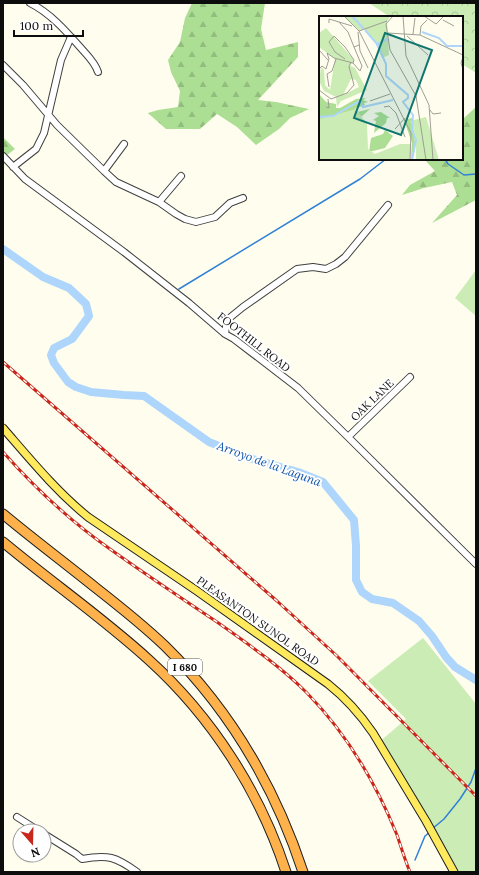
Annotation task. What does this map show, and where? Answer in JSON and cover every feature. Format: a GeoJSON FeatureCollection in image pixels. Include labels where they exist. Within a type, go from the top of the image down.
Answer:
{"type":"FeatureCollection","features":[{"type":"Feature","properties":{"kind":"highway","name":"I 680"},"geometry":{"type":"LineString","coordinates":[[3,514],[142,625],[165,646],[208,693],[227,718],[273,796],[286,825],[303,872]]}},
{"type":"Feature","properties":{"kind":"highway","name":"I 680"},"geometry":{"type":"LineString","coordinates":[[3,542],[128,640],[172,682],[192,705],[211,728],[244,778],[271,832],[286,872]]}},
{"type":"Feature","properties":{"kind":"main road","name":"PLEASANTON SUNOL ROAD"},"geometry":{"type":"LineString","coordinates":[[3,428],[58,490],[88,517],[204,596],[341,694],[354,707],[373,734],[426,821],[454,872]]}},
{"type":"Feature","properties":{"kind":"street"},"geometry":{"type":"LineString","coordinates":[[30,3],[50,16],[66,31],[96,66],[98,72]]}},
{"type":"Feature","properties":{"kind":"street"},"geometry":{"type":"LineString","coordinates":[[13,167],[36,148],[44,133],[61,60],[71,37]]}},
{"type":"Feature","properties":{"kind":"street"},"geometry":{"type":"LineString","coordinates":[[3,64],[23,85],[48,116],[116,182],[160,202],[185,219],[196,222],[215,217],[230,203],[243,198]]}},
{"type":"Feature","properties":{"kind":"street"},"geometry":{"type":"LineString","coordinates":[[104,171],[124,144]]}},
{"type":"Feature","properties":{"kind":"street","name":"FOOTHILL ROAD"},"geometry":{"type":"LineString","coordinates":[[3,156],[25,179],[118,247],[163,282],[225,334],[298,388],[476,564]]}},
{"type":"Feature","properties":{"kind":"street"},"geometry":{"type":"LineString","coordinates":[[160,202],[180,176]]}},
{"type":"Feature","properties":{"kind":"street"},"geometry":{"type":"LineString","coordinates":[[225,334],[227,320],[297,269],[312,267],[326,269],[345,257],[388,205]]}},
{"type":"Feature","properties":{"kind":"street","name":"OAK LANE"},"geometry":{"type":"LineString","coordinates":[[348,437],[410,377]]}},
{"type":"Feature","properties":{"kind":"street"},"geometry":{"type":"LineString","coordinates":[[17,817],[26,823]]}},
{"type":"Feature","properties":{"kind":"street"},"geometry":{"type":"LineString","coordinates":[[52,839],[82,859],[105,857],[117,859],[137,872]]}},
{"type":"Feature","properties":{"kind":"green space"},"geometry":{"type":"Polygon","coordinates":[[[192,3],[265,3],[261,29],[266,50],[298,42],[298,57],[258,100],[309,109],[290,118],[279,129],[256,145],[237,127],[217,114],[200,129],[166,129],[148,113],[178,107],[180,91],[171,72],[168,60],[180,42],[185,18],[192,3]]]}},
{"type":"Feature","properties":{"kind":"green space"},"geometry":{"type":"Polygon","coordinates":[[[369,3],[476,3],[476,73],[463,65],[463,16],[388,16],[369,3]]]}},
{"type":"Feature","properties":{"kind":"green space"},"geometry":{"type":"Polygon","coordinates":[[[476,107],[476,200],[432,223],[457,195],[452,182],[424,188],[402,195],[410,185],[435,171],[425,160],[463,160],[464,118],[476,107]]]}},
{"type":"Feature","properties":{"kind":"green space"},"geometry":{"type":"Polygon","coordinates":[[[3,137],[15,149],[3,158],[3,137]]]}},
{"type":"Feature","properties":{"kind":"green space"},"geometry":{"type":"Polygon","coordinates":[[[476,270],[476,316],[455,298],[476,270]]]}},
{"type":"Feature","properties":{"kind":"green space"},"geometry":{"type":"Polygon","coordinates":[[[423,638],[476,704],[476,872],[452,872],[377,744],[406,719],[368,681],[423,638]]]}},
{"type":"Feature","properties":{"kind":"waterway"},"geometry":{"type":"LineString","coordinates":[[179,289],[360,179],[385,160]]}},
{"type":"Feature","properties":{"kind":"waterway"},"geometry":{"type":"LineString","coordinates":[[446,160],[448,164],[464,175],[476,174]]}},
{"type":"Feature","properties":{"kind":"waterway","name":"Arroyo de la Laguna"},"geometry":{"type":"LineString","coordinates":[[3,249],[43,277],[69,288],[86,304],[89,316],[72,339],[54,348],[51,355],[54,363],[68,382],[76,387],[91,392],[144,396],[209,442],[249,458],[298,472],[323,482],[354,520],[356,580],[362,592],[372,599],[393,603],[419,621],[455,667],[476,680]]}},
{"type":"Feature","properties":{"kind":"waterway"},"geometry":{"type":"LineString","coordinates":[[432,829],[444,819],[460,799],[471,782],[476,768]]}},
{"type":"Feature","properties":{"kind":"waterway"},"geometry":{"type":"LineString","coordinates":[[415,860],[425,836],[430,832]]}},
{"type":"Feature","properties":{"kind":"railway"},"geometry":{"type":"LineString","coordinates":[[3,362],[277,601],[337,656],[476,796]]}},
{"type":"Feature","properties":{"kind":"railway"},"geometry":{"type":"LineString","coordinates":[[3,452],[40,491],[81,527],[123,558],[252,647],[275,664],[307,693],[335,725],[370,778],[389,816],[410,872]]}}]}
